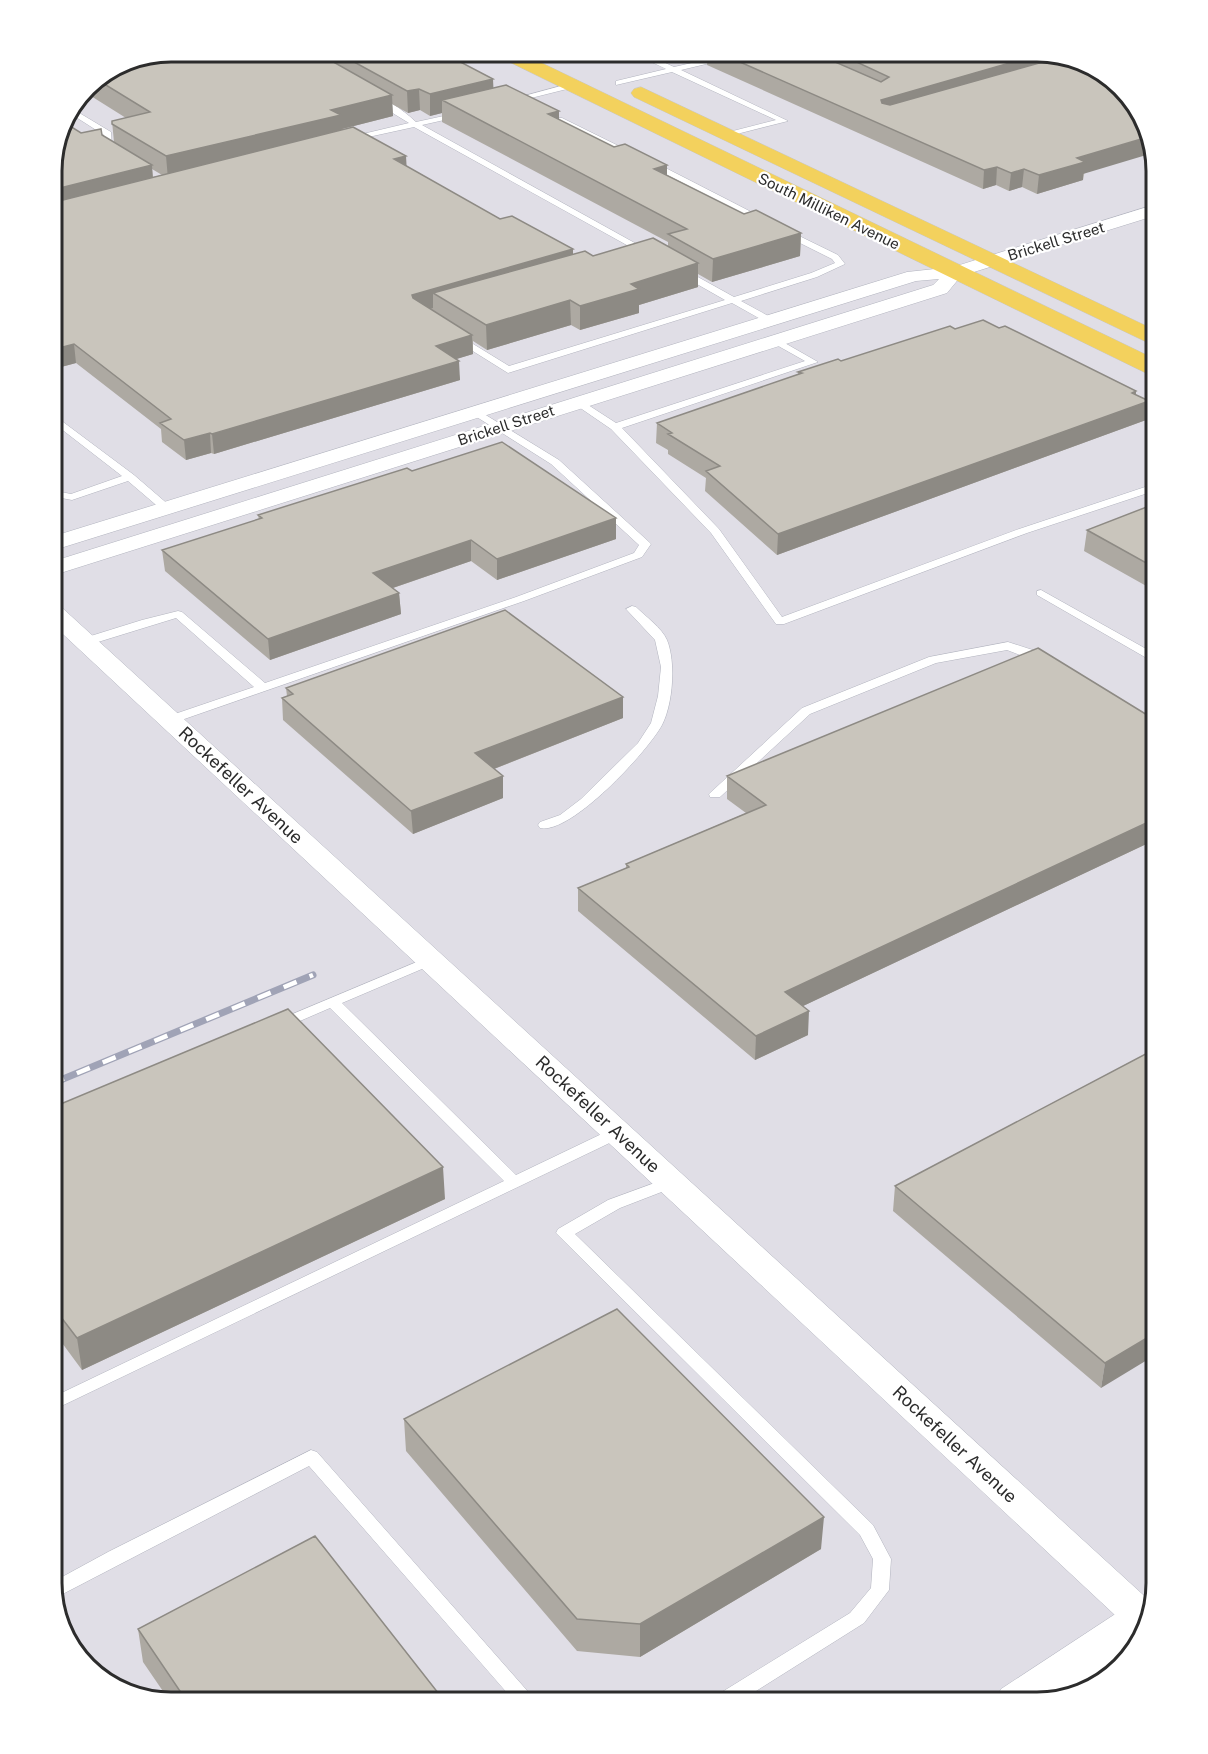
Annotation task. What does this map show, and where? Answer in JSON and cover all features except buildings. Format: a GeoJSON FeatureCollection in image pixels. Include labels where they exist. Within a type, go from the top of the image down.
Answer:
{"type":"FeatureCollection","features":[{"type":"Feature","properties":{"kind":"main road","name":"South Milliken Avenue"},"geometry":{"type":"LineString","coordinates":[[525,62],[1146,364]]}},
{"type":"Feature","properties":{"kind":"main road","name":"South Milliken Avenue"},"geometry":{"type":"LineString","coordinates":[[600,74],[1146,335]]}},
{"type":"Feature","properties":{"kind":"main road"},"geometry":{"type":"LineString","coordinates":[[1034,1692],[1140,1621]]}},
{"type":"Feature","properties":{"kind":"street","name":"Brickell Street"},"geometry":{"type":"LineString","coordinates":[[62,540],[914,276],[955,272],[1146,212]]}},
{"type":"Feature","properties":{"kind":"street","name":"Brickell Street"},"geometry":{"type":"LineString","coordinates":[[62,566],[940,289],[955,272]]}},
{"type":"Feature","properties":{"kind":"street","name":"Rockefeller Avenue"},"geometry":{"type":"LineString","coordinates":[[62,620],[1142,1614]]}},
{"type":"Feature","properties":{"kind":"lane"},"geometry":{"type":"LineString","coordinates":[[443,62],[464,73]]}},
{"type":"Feature","properties":{"kind":"lane"},"geometry":{"type":"LineString","coordinates":[[657,62],[784,121],[728,135]]}},
{"type":"Feature","properties":{"kind":"lane"},"geometry":{"type":"LineString","coordinates":[[619,83],[703,62]]}},
{"type":"Feature","properties":{"kind":"lane"},"geometry":{"type":"LineString","coordinates":[[506,98],[517,99],[572,85]]}},
{"type":"Feature","properties":{"kind":"lane"},"geometry":{"type":"LineString","coordinates":[[365,94],[404,115],[416,125],[655,257]]}},
{"type":"Feature","properties":{"kind":"lane"},"geometry":{"type":"LineString","coordinates":[[517,99],[527,104]]}},
{"type":"Feature","properties":{"kind":"lane"},"geometry":{"type":"LineString","coordinates":[[348,141],[472,111]]}},
{"type":"Feature","properties":{"kind":"lane"},"geometry":{"type":"LineString","coordinates":[[77,114],[108,134],[108,148],[128,161]]}},
{"type":"Feature","properties":{"kind":"lane"},"geometry":{"type":"LineString","coordinates":[[450,333],[508,370],[814,275],[840,264],[836,257],[671,173],[548,114]]}},
{"type":"Feature","properties":{"kind":"lane"},"geometry":{"type":"LineString","coordinates":[[634,255],[645,252]]}},
{"type":"Feature","properties":{"kind":"lane"},"geometry":{"type":"LineString","coordinates":[[674,268],[769,320]]}},
{"type":"Feature","properties":{"kind":"lane"},"geometry":{"type":"LineString","coordinates":[[615,427],[813,362],[776,341]]}},
{"type":"Feature","properties":{"kind":"lane"},"geometry":{"type":"LineString","coordinates":[[578,403],[615,427],[715,531],[780,622],[1023,531],[1146,490]]}},
{"type":"Feature","properties":{"kind":"lane"},"geometry":{"type":"LineString","coordinates":[[170,720],[520,599],[638,555],[645,544],[555,462],[476,412]]}},
{"type":"Feature","properties":{"kind":"lane"},"geometry":{"type":"LineString","coordinates":[[62,424],[166,508]]}},
{"type":"Feature","properties":{"kind":"lane"},"geometry":{"type":"LineString","coordinates":[[62,495],[72,497],[130,477]]}},
{"type":"Feature","properties":{"kind":"lane"},"geometry":{"type":"LineString","coordinates":[[1041,593],[1146,654]]}},
{"type":"Feature","properties":{"kind":"lane"},"geometry":{"type":"LineString","coordinates":[[545,825],[565,818],[586,802],[643,745],[657,723],[664,696],[667,667],[661,639],[632,609]]}},
{"type":"Feature","properties":{"kind":"lane"},"geometry":{"type":"LineString","coordinates":[[85,642],[178,614],[263,688]]}},
{"type":"Feature","properties":{"kind":"lane"},"geometry":{"type":"LineString","coordinates":[[715,794],[806,711],[933,660],[1008,646],[1035,655],[1055,667]]}},
{"type":"Feature","properties":{"kind":"lane"},"geometry":{"type":"LineString","coordinates":[[267,1030],[431,960]]}},
{"type":"Feature","properties":{"kind":"lane"},"geometry":{"type":"LineString","coordinates":[[332,1002],[514,1182]]}},
{"type":"Feature","properties":{"kind":"lane"},"geometry":{"type":"LineString","coordinates":[[62,1401],[617,1132]]}},
{"type":"Feature","properties":{"kind":"lane"},"geometry":{"type":"LineString","coordinates":[[671,1182],[614,1204],[564,1233],[867,1530],[882,1558],[880,1590],[857,1618],[739,1692]]}},
{"type":"Feature","properties":{"kind":"lane"},"geometry":{"type":"LineString","coordinates":[[62,1586],[114,1557],[311,1457],[518,1692]]}},
{"type":"Feature","properties":{"kind":"shaded area"},"geometry":{"type":"Polygon","coordinates":[[[163,62],[1045,62],[1069,66],[1120,98],[1138,128],[1146,156],[1146,1598],[1132,1638],[1115,1661],[1104,1670],[1080,1684],[1052,1692],[163,1692],[135,1687],[110,1674],[88,1656],[76,1638],[62,1598],[62,156],[76,116],[98,88],[116,76],[135,67],[163,62]]]}},
{"type":"Feature","properties":{"kind":"railway"},"geometry":{"type":"LineString","coordinates":[[62,1079],[313,975]]}}]}
